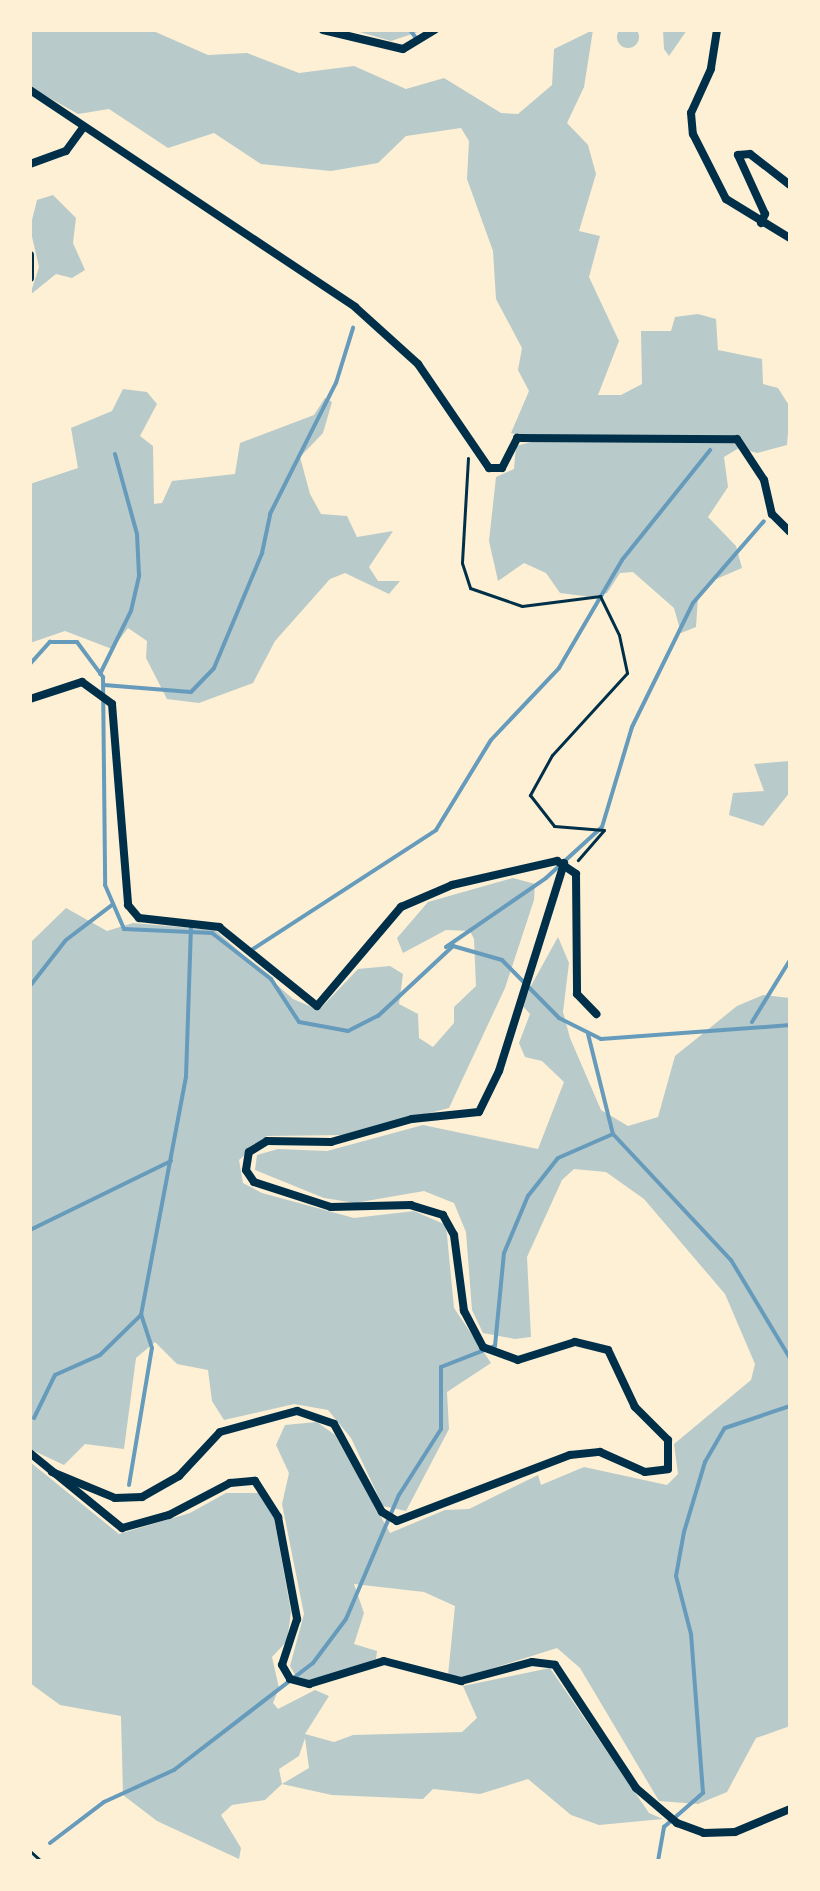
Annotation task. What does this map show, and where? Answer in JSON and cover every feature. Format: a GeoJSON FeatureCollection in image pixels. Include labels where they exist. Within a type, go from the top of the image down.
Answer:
{"type":"FeatureCollection","features":[{"type":"Feature","properties":{"kind":"street"},"geometry":{"type":"LineString","coordinates":[[323,30],[395,49],[435,30]]}},
{"type":"Feature","properties":{"kind":"street"},"geometry":{"type":"LineString","coordinates":[[717,30],[711,69],[691,113],[693,134],[726,199],[790,238]]}},
{"type":"Feature","properties":{"kind":"street"},"geometry":{"type":"LineString","coordinates":[[30,90],[83,128],[233,220],[355,307],[418,364],[454,410],[468,446],[489,468],[502,468],[517,438],[737,439],[764,480],[772,514],[790,532]]}},
{"type":"Feature","properties":{"kind":"street"},"geometry":{"type":"LineString","coordinates":[[30,164],[66,151],[83,128]]}},
{"type":"Feature","properties":{"kind":"street"},"geometry":{"type":"LineString","coordinates":[[761,223],[765,214],[738,155],[750,154],[790,185]]}},
{"type":"Feature","properties":{"kind":"street"},"geometry":{"type":"LineString","coordinates":[[30,255],[30,278]]}},
{"type":"Feature","properties":{"kind":"street"},"geometry":{"type":"LineString","coordinates":[[30,699],[82,682],[96,686],[112,704],[128,905],[147,920],[219,927],[308,1004],[323,1002],[401,907],[452,885],[545,861],[567,865],[578,883],[577,994],[596,1014]]}},
{"type":"Feature","properties":{"kind":"street"},"geometry":{"type":"LineString","coordinates":[[52,1472],[115,1498],[142,1497],[179,1476],[220,1432],[311,1411],[334,1424],[382,1512],[397,1521],[505,1486],[570,1455],[600,1452],[657,1475],[671,1453],[601,1345],[575,1342],[518,1360],[483,1347],[464,1311],[454,1235],[443,1215],[411,1205],[331,1207],[254,1182],[246,1170],[249,1152],[267,1141],[331,1142],[412,1119],[479,1112],[567,865]]}},
{"type":"Feature","properties":{"kind":"street"},"geometry":{"type":"LineString","coordinates":[[30,1453],[122,1528],[169,1515],[230,1483],[255,1481],[278,1517],[297,1619],[282,1665],[290,1679],[309,1684],[384,1661],[461,1681],[532,1662],[555,1665],[636,1788],[677,1823],[704,1833],[735,1832],[790,1809]]}},
{"type":"Feature","properties":{"kind":"path"},"geometry":{"type":"LineString","coordinates":[[468,446],[462,563],[470,588],[522,606],[600,596],[619,635],[627,673],[552,755],[530,795],[554,826],[604,830],[567,865]]}},
{"type":"Feature","properties":{"kind":"path"},"geometry":{"type":"LineString","coordinates":[[30,1851],[41,1861]]}},
{"type":"Feature","properties":{"kind":"shaded area"},"geometry":{"type":"Polygon","coordinates":[[[628,26],[636,29],[639,37],[636,45],[628,48],[620,45],[617,37],[620,29],[628,26]]]}},
{"type":"Feature","properties":{"kind":"shaded area"},"geometry":{"type":"Polygon","coordinates":[[[30,30],[151,30],[208,55],[247,53],[299,73],[354,66],[406,89],[444,78],[501,113],[518,114],[552,85],[554,49],[593,30],[584,87],[567,123],[588,145],[596,174],[579,231],[600,236],[589,277],[619,341],[598,395],[621,395],[642,384],[641,331],[671,331],[675,317],[698,314],[716,319],[718,350],[762,359],[763,384],[778,388],[790,407],[787,445],[757,453],[739,448],[724,457],[728,487],[708,517],[736,546],[742,568],[714,580],[698,597],[696,627],[681,633],[674,608],[633,572],[620,573],[607,593],[592,597],[560,593],[546,573],[524,563],[498,581],[489,541],[496,477],[514,469],[516,446],[535,441],[511,433],[529,391],[518,370],[522,348],[496,299],[493,251],[467,179],[469,141],[461,128],[406,136],[378,163],[331,171],[261,164],[214,133],[168,148],[109,109],[78,114],[30,87],[30,30]]]}},
{"type":"Feature","properties":{"kind":"shaded area"},"geometry":{"type":"Polygon","coordinates":[[[353,30],[424,30],[391,41],[353,30]]]}},
{"type":"Feature","properties":{"kind":"shaded area"},"geometry":{"type":"Polygon","coordinates":[[[663,30],[687,30],[669,56],[664,49],[663,30]]]}},
{"type":"Feature","properties":{"kind":"shaded area"},"geometry":{"type":"Polygon","coordinates":[[[53,195],[76,218],[73,243],[85,270],[72,278],[56,274],[30,295],[39,267],[30,228],[37,200],[53,195]]]}},
{"type":"Feature","properties":{"kind":"shaded area"},"geometry":{"type":"Polygon","coordinates":[[[123,389],[147,392],[157,404],[140,436],[153,446],[154,504],[162,503],[172,481],[235,474],[240,443],[314,415],[325,398],[332,402],[323,433],[300,457],[310,494],[321,514],[347,516],[357,537],[393,531],[369,567],[378,581],[400,581],[389,594],[345,573],[330,579],[275,641],[253,683],[199,703],[167,699],[146,658],[147,641],[128,628],[112,649],[65,631],[30,643],[30,484],[78,468],[71,428],[112,411],[123,389]]]}},
{"type":"Feature","properties":{"kind":"shaded area"},"geometry":{"type":"Polygon","coordinates":[[[790,761],[790,792],[763,826],[729,815],[733,793],[764,791],[754,764],[790,761]]]}},
{"type":"Feature","properties":{"kind":"shaded area"},"geometry":{"type":"Polygon","coordinates":[[[513,878],[535,884],[534,900],[505,988],[449,1108],[344,1135],[267,1136],[239,1160],[243,1183],[262,1193],[354,1218],[414,1211],[446,1225],[454,1308],[491,1363],[447,1392],[449,1429],[406,1511],[383,1506],[351,1438],[328,1410],[294,1404],[224,1420],[212,1401],[208,1370],[177,1364],[155,1342],[136,1358],[124,1449],[85,1444],[64,1465],[30,1449],[30,943],[66,908],[107,931],[133,923],[215,930],[293,999],[319,1010],[358,969],[390,966],[403,974],[399,1004],[418,1014],[419,1038],[433,1047],[454,1023],[454,1007],[476,986],[474,939],[470,931],[446,930],[403,953],[397,938],[428,902],[513,878]]]}},
{"type":"Feature","properties":{"kind":"shaded area"},"geometry":{"type":"Polygon","coordinates":[[[558,937],[569,963],[563,1012],[570,1038],[601,1110],[628,1126],[658,1117],[675,1056],[737,1006],[763,995],[790,998],[790,1726],[756,1738],[727,1792],[698,1804],[659,1801],[580,1668],[557,1648],[462,1678],[448,1675],[455,1606],[424,1592],[354,1584],[364,1613],[354,1644],[377,1651],[376,1659],[312,1681],[297,1678],[290,1666],[304,1614],[282,1504],[289,1473],[276,1445],[285,1425],[317,1422],[335,1435],[390,1533],[445,1510],[469,1509],[538,1475],[541,1485],[584,1467],[667,1485],[678,1474],[674,1444],[751,1380],[755,1364],[725,1294],[644,1199],[606,1172],[574,1169],[562,1180],[527,1257],[531,1337],[515,1339],[483,1333],[472,1310],[466,1232],[454,1203],[424,1191],[355,1203],[324,1198],[255,1170],[257,1155],[278,1149],[327,1151],[423,1125],[538,1149],[564,1082],[542,1061],[525,1057],[519,1043],[530,1014],[521,1004],[558,937]]]}},
{"type":"Feature","properties":{"kind":"shaded area"},"geometry":{"type":"Polygon","coordinates":[[[30,1462],[119,1534],[190,1513],[226,1493],[261,1493],[273,1512],[291,1612],[287,1641],[272,1657],[279,1688],[273,1703],[278,1709],[315,1690],[329,1696],[305,1734],[334,1742],[353,1735],[462,1732],[477,1718],[463,1686],[550,1668],[649,1813],[663,1819],[599,1825],[571,1815],[528,1779],[480,1794],[433,1789],[423,1799],[332,1795],[282,1784],[265,1800],[232,1805],[221,1815],[241,1848],[239,1859],[157,1821],[123,1795],[121,1716],[60,1705],[30,1683],[30,1462]],[[305,1738],[299,1756],[279,1769],[282,1784],[309,1768],[305,1738]]]}},
{"type":"Feature","properties":{"kind":"waterway"},"geometry":{"type":"LineString","coordinates":[[410,30],[416,38]]}},
{"type":"Feature","properties":{"kind":"waterway"},"geometry":{"type":"LineString","coordinates":[[104,685],[191,692],[214,668],[262,553],[270,514],[336,383],[353,328]]}},
{"type":"Feature","properties":{"kind":"waterway"},"geometry":{"type":"LineString","coordinates":[[250,951],[436,830],[491,740],[559,668],[622,560],[710,450]]}},
{"type":"Feature","properties":{"kind":"waterway"},"geometry":{"type":"LineString","coordinates":[[100,674],[131,611],[139,575],[137,534],[115,454]]}},
{"type":"Feature","properties":{"kind":"waterway"},"geometry":{"type":"LineString","coordinates":[[446,947],[546,878],[602,827],[632,727],[693,603],[764,521]]}},
{"type":"Feature","properties":{"kind":"waterway"},"geometry":{"type":"LineString","coordinates":[[30,664],[50,642],[77,642],[103,677],[105,885],[124,929],[212,933],[271,979],[299,1022],[348,1031],[378,1016],[453,946],[502,960],[559,1018],[601,1039],[790,1025]]}},
{"type":"Feature","properties":{"kind":"waterway"},"geometry":{"type":"LineString","coordinates":[[30,986],[66,940],[112,905]]}},
{"type":"Feature","properties":{"kind":"waterway"},"geometry":{"type":"LineString","coordinates":[[34,1418],[55,1375],[100,1355],[141,1315],[186,1077],[191,928]]}},
{"type":"Feature","properties":{"kind":"waterway"},"geometry":{"type":"LineString","coordinates":[[752,1022],[790,960]]}},
{"type":"Feature","properties":{"kind":"waterway"},"geometry":{"type":"LineString","coordinates":[[588,1034],[613,1134],[731,1260],[790,1358]]}},
{"type":"Feature","properties":{"kind":"waterway"},"geometry":{"type":"LineString","coordinates":[[50,1843],[104,1802],[174,1770],[313,1663],[346,1619],[399,1495],[441,1429],[441,1367],[495,1346],[504,1253],[528,1196],[558,1158],[613,1134]]}},
{"type":"Feature","properties":{"kind":"waterway"},"geometry":{"type":"LineString","coordinates":[[30,1230],[171,1161]]}},
{"type":"Feature","properties":{"kind":"waterway"},"geometry":{"type":"LineString","coordinates":[[129,1485],[152,1348],[141,1315]]}},
{"type":"Feature","properties":{"kind":"waterway"},"geometry":{"type":"LineString","coordinates":[[658,1861],[664,1827],[703,1793],[691,1634],[676,1576],[684,1532],[705,1462],[725,1428],[790,1406]]}}]}
